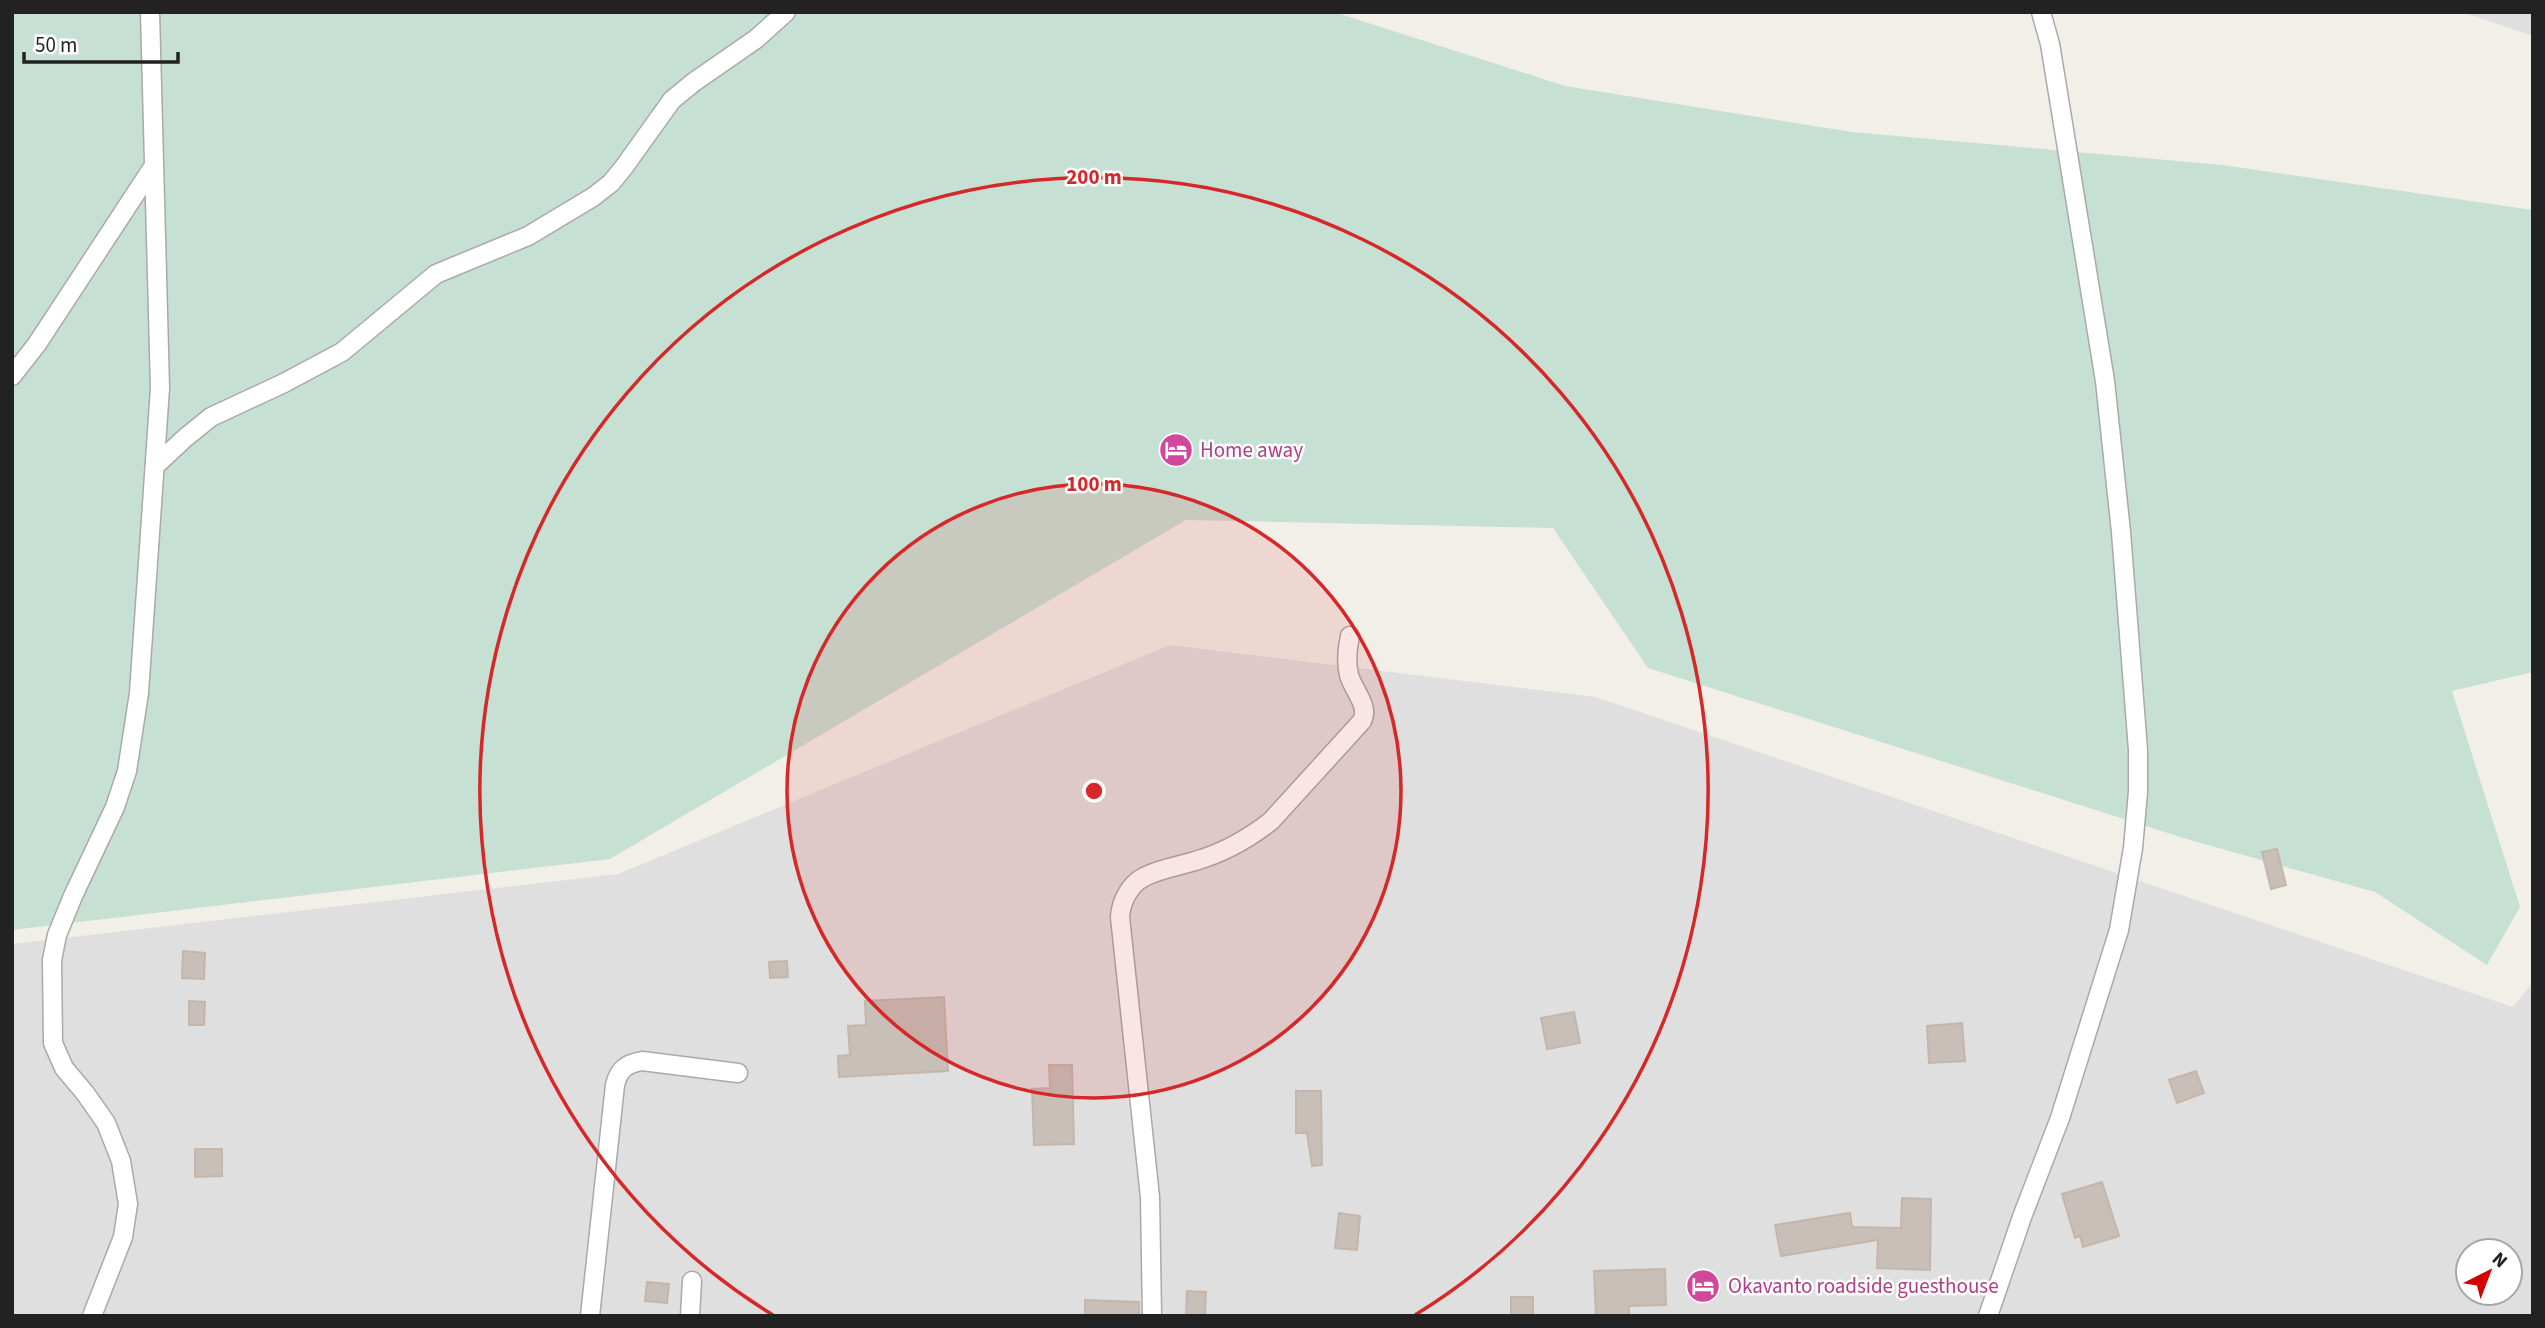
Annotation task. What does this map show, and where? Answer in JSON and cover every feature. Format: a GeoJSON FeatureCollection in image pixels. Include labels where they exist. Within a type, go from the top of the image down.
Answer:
{"type":"FeatureCollection","features":[{"type":"Feature","properties":{"kind":"street"},"geometry":{"type":"LineString","coordinates":[[92,1316],[123,1237],[128,1204],[121,1161],[106,1123],[64,1068],[53,1044],[52,960],[57,935],[72,896],[115,807],[127,771],[139,694],[160,388],[150,12]]}},
{"type":"Feature","properties":{"kind":"street"},"geometry":{"type":"LineString","coordinates":[[155,466],[211,417],[342,352],[436,274],[528,236],[593,197],[611,183],[672,100],[756,39],[786,12]]}},
{"type":"Feature","properties":{"kind":"street"},"geometry":{"type":"LineString","coordinates":[[1988,1316],[2060,1118],[2119,930],[2133,848],[2138,792],[2136,723],[2121,532],[2105,381],[2050,44],[2041,12]]}},
{"type":"Feature","properties":{"kind":"street"},"geometry":{"type":"LineString","coordinates":[[12,376],[51,323],[153,167]]}},
{"type":"Feature","properties":{"kind":"street"},"geometry":{"type":"LineString","coordinates":[[1152,1316],[1150,1197],[1121,906],[1133,886],[1142,878],[1211,855],[1255,834],[1271,821],[1363,721],[1364,707],[1348,669],[1347,648],[1350,636]]}},
{"type":"Feature","properties":{"kind":"street"},"geometry":{"type":"LineString","coordinates":[[590,1316],[615,1085],[620,1070],[627,1064],[642,1061],[738,1073]]}},
{"type":"Feature","properties":{"kind":"street"},"geometry":{"type":"LineString","coordinates":[[690,1316],[692,1280]]}},
{"type":"Feature","properties":{"kind":"shaded area"},"geometry":{"type":"Polygon","coordinates":[[[2462,12],[2533,12],[2533,36],[2462,12]]]}},
{"type":"Feature","properties":{"kind":"shaded area"},"geometry":{"type":"Polygon","coordinates":[[[1170,645],[1596,697],[2513,1007],[2533,982],[2533,1316],[12,1316],[12,944],[618,874],[1170,645]]]}},
{"type":"Feature","properties":{"kind":"green space"},"geometry":{"type":"Polygon","coordinates":[[[12,12],[1334,12],[1565,86],[1852,132],[2222,165],[2533,210],[2533,672],[2452,691],[2520,907],[2487,965],[2375,892],[2190,840],[1648,668],[1553,528],[1186,520],[610,859],[12,930],[12,12]]]}},
{"type":"Feature","properties":{"kind":"building"},"geometry":{"type":"Polygon","coordinates":[[[2277,849],[2286,885],[2271,889],[2262,852],[2277,849]]]}},
{"type":"Feature","properties":{"kind":"building"},"geometry":{"type":"Polygon","coordinates":[[[183,951],[205,953],[204,979],[182,978],[183,951]]]}},
{"type":"Feature","properties":{"kind":"building"},"geometry":{"type":"Polygon","coordinates":[[[787,961],[788,977],[770,978],[769,962],[787,961]]]}},
{"type":"Feature","properties":{"kind":"building"},"geometry":{"type":"Polygon","coordinates":[[[944,997],[948,1071],[839,1077],[838,1056],[850,1055],[848,1026],[866,1025],[865,1001],[944,997]]]}},
{"type":"Feature","properties":{"kind":"building"},"geometry":{"type":"Polygon","coordinates":[[[189,1001],[205,1002],[204,1025],[189,1025],[189,1001]]]}},
{"type":"Feature","properties":{"kind":"building"},"geometry":{"type":"Polygon","coordinates":[[[1574,1012],[1580,1043],[1547,1049],[1541,1018],[1574,1012]]]}},
{"type":"Feature","properties":{"kind":"building"},"geometry":{"type":"Polygon","coordinates":[[[1962,1023],[1965,1061],[1929,1063],[1927,1026],[1962,1023]]]}},
{"type":"Feature","properties":{"kind":"building"},"geometry":{"type":"Polygon","coordinates":[[[1049,1065],[1072,1065],[1074,1144],[1034,1145],[1032,1089],[1050,1088],[1049,1065]]]}},
{"type":"Feature","properties":{"kind":"building"},"geometry":{"type":"Polygon","coordinates":[[[2196,1071],[2204,1093],[2177,1103],[2169,1080],[2196,1071]]]}},
{"type":"Feature","properties":{"kind":"building"},"geometry":{"type":"Polygon","coordinates":[[[1296,1091],[1321,1091],[1322,1165],[1312,1166],[1307,1133],[1296,1133],[1296,1091]]]}},
{"type":"Feature","properties":{"kind":"building"},"geometry":{"type":"Polygon","coordinates":[[[195,1149],[222,1149],[222,1176],[195,1177],[195,1149]]]}},
{"type":"Feature","properties":{"kind":"building"},"geometry":{"type":"Polygon","coordinates":[[[2102,1182],[2119,1236],[2083,1247],[2080,1236],[2075,1238],[2062,1194],[2102,1182]]]}},
{"type":"Feature","properties":{"kind":"building"},"geometry":{"type":"Polygon","coordinates":[[[1902,1198],[1931,1199],[1930,1270],[1877,1268],[1878,1240],[1781,1256],[1775,1225],[1850,1213],[1852,1227],[1901,1228],[1902,1198]]]}},
{"type":"Feature","properties":{"kind":"building"},"geometry":{"type":"Polygon","coordinates":[[[1339,1213],[1360,1216],[1357,1250],[1335,1248],[1339,1213]]]}},
{"type":"Feature","properties":{"kind":"building"},"geometry":{"type":"Polygon","coordinates":[[[1665,1269],[1666,1305],[1629,1306],[1629,1316],[1596,1316],[1594,1271],[1665,1269]]]}},
{"type":"Feature","properties":{"kind":"building"},"geometry":{"type":"Polygon","coordinates":[[[647,1282],[669,1284],[667,1303],[645,1301],[647,1282]]]}},
{"type":"Feature","properties":{"kind":"building"},"geometry":{"type":"Polygon","coordinates":[[[1187,1291],[1206,1292],[1205,1316],[1186,1316],[1187,1291]]]}},
{"type":"Feature","properties":{"kind":"building"},"geometry":{"type":"Polygon","coordinates":[[[1511,1297],[1533,1297],[1533,1316],[1511,1316],[1511,1297]]]}},
{"type":"Feature","properties":{"kind":"building"},"geometry":{"type":"Polygon","coordinates":[[[1085,1300],[1139,1302],[1139,1316],[1085,1316],[1085,1300]]]}},
{"type":"Feature","properties":{"kind":"place","name":"Home away"},"geometry":{"type":"Point","coordinates":[1176,450]}},
{"type":"Feature","properties":{"kind":"place","name":"Okavanto roadside guesthouse"},"geometry":{"type":"Point","coordinates":[1703,1286]}}]}
